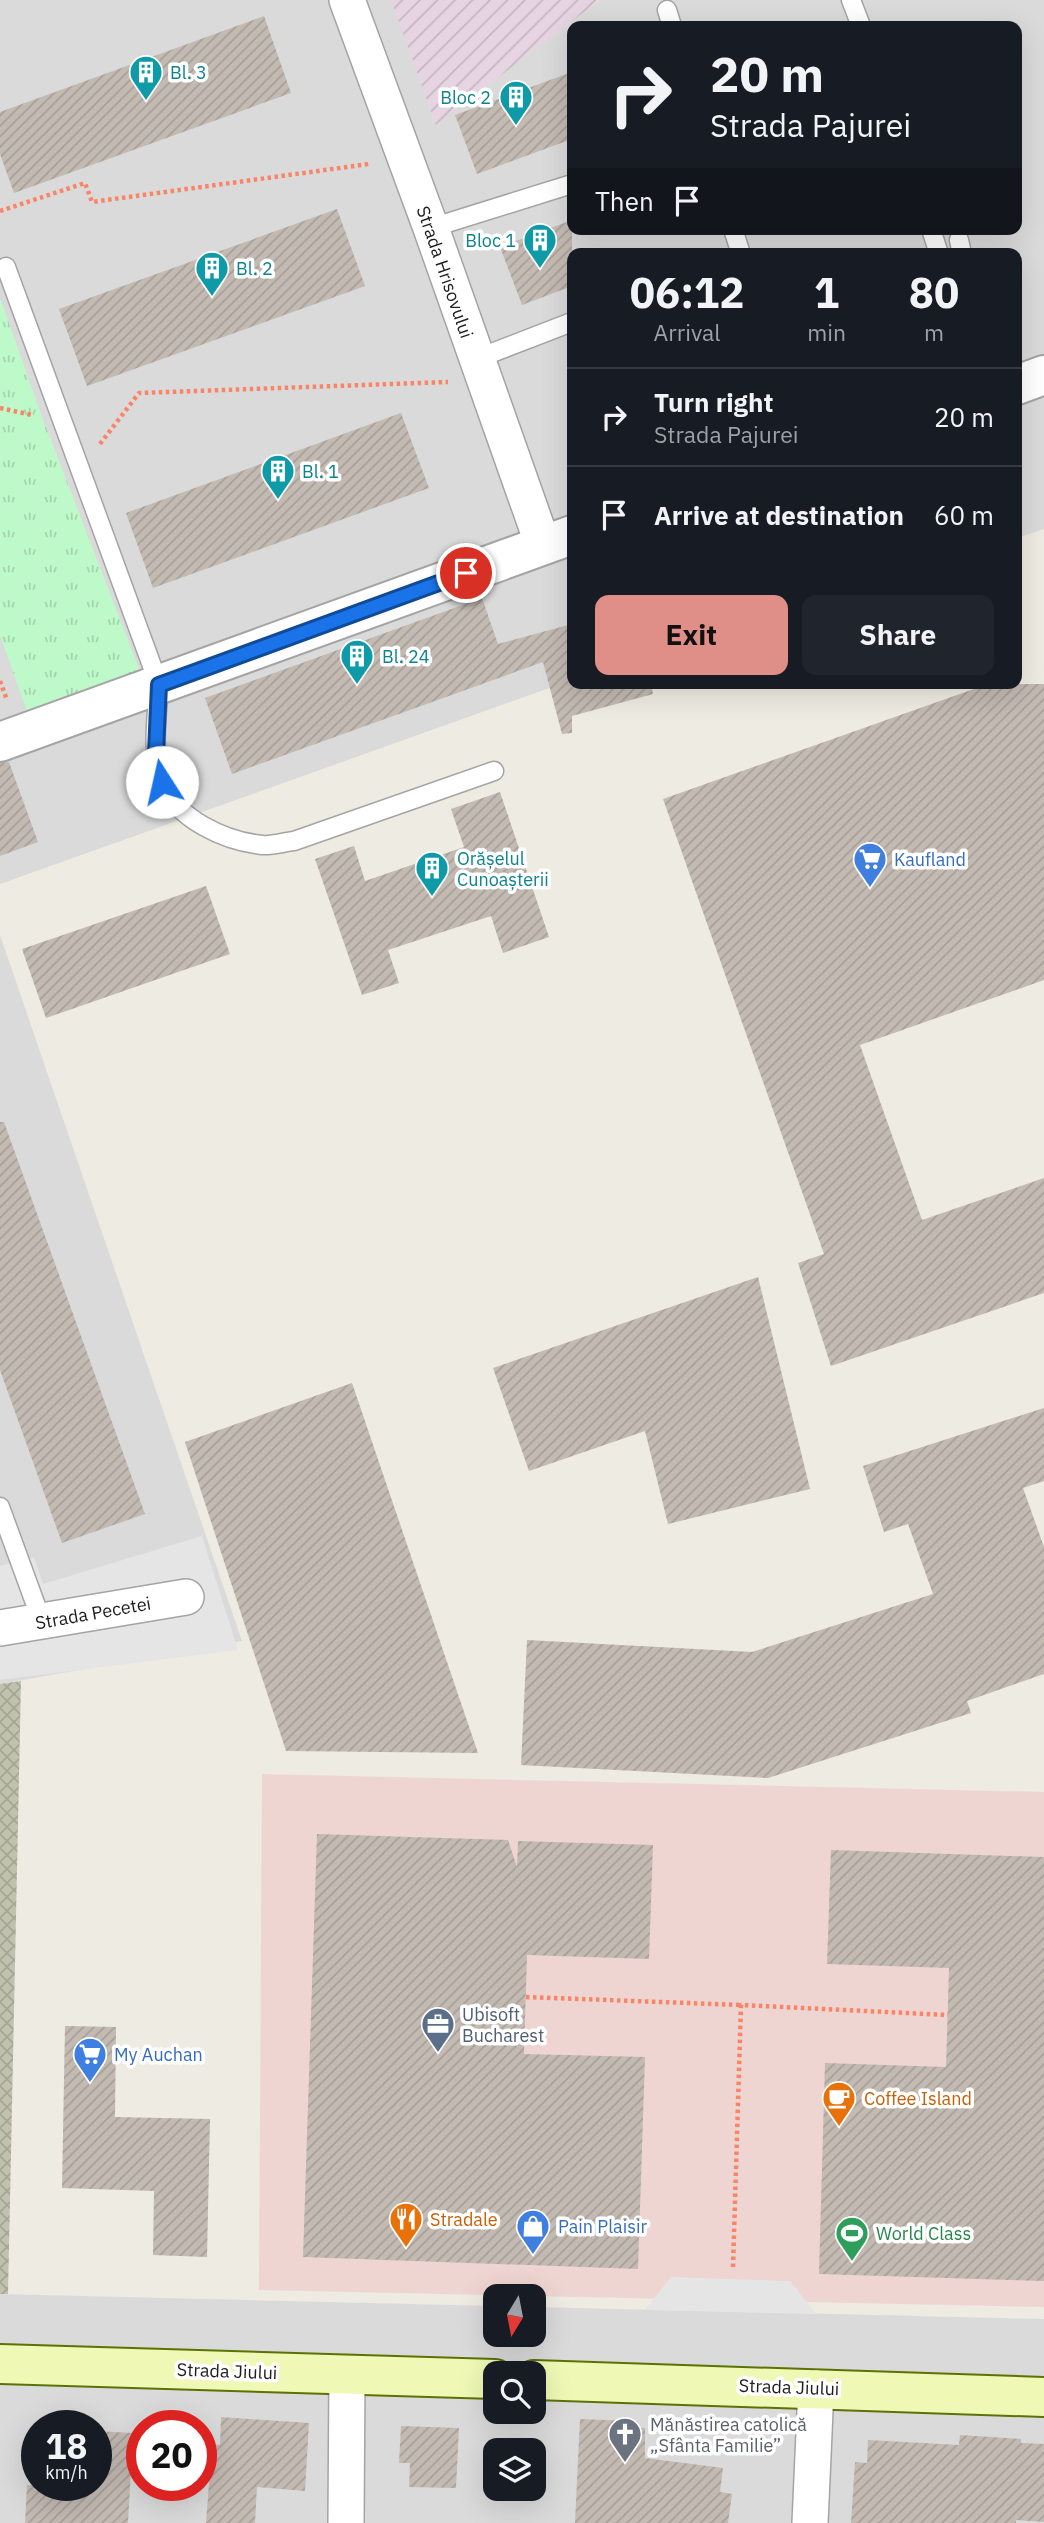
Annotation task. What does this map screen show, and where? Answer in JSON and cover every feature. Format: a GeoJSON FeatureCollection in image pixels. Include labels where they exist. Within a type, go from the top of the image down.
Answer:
{"type":"FeatureCollection","features":[{"type":"Feature","properties":{"kind":"main road","name":"Strada Jiului"},"geometry":{"type":"LineString","coordinates":[[0,2364],[483,2379]]}},
{"type":"Feature","properties":{"kind":"main road","name":"Strada Jiului"},"geometry":{"type":"LineString","coordinates":[[546,2380],[1044,2397]]}},
{"type":"Feature","properties":{"kind":"street","name":"Strada Hrisovului"},"geometry":{"type":"LineString","coordinates":[[346,0],[431,228],[480,370],[558,540]]}},
{"type":"Feature","properties":{"kind":"street"},"geometry":{"type":"LineString","coordinates":[[1022,383],[1044,375]]}},
{"type":"Feature","properties":{"kind":"street"},"geometry":{"type":"LineString","coordinates":[[0,742],[558,540]]}},
{"type":"Feature","properties":{"kind":"street","name":"Strada Pecetei"},"geometry":{"type":"LineString","coordinates":[[0,1629],[186,1597]]}},
{"type":"Feature","properties":{"kind":"street"},"geometry":{"type":"LineString","coordinates":[[346,2523],[347,2374]]}},
{"type":"Feature","properties":{"kind":"street"},"geometry":{"type":"LineString","coordinates":[[810,2523],[816,2388]]}},
{"type":"Feature","properties":{"kind":"lane"},"geometry":{"type":"LineString","coordinates":[[851,0],[858,21]]}},
{"type":"Feature","properties":{"kind":"lane"},"geometry":{"type":"LineString","coordinates":[[431,228],[567,186]]}},
{"type":"Feature","properties":{"kind":"lane"},"geometry":{"type":"LineString","coordinates":[[6,267],[159,685],[156,752],[162,782],[176,805],[202,825],[234,839],[265,845],[294,841],[494,771]]}},
{"type":"Feature","properties":{"kind":"lane"},"geometry":{"type":"LineString","coordinates":[[480,370],[567,325]]}},
{"type":"Feature","properties":{"kind":"lane"},"geometry":{"type":"LineString","coordinates":[[0,1507],[42,1622]]}},
{"type":"Feature","properties":{"kind":"path"},"geometry":{"type":"LineString","coordinates":[[0,211],[85,183],[92,202],[404,160]]}},
{"type":"Feature","properties":{"kind":"path"},"geometry":{"type":"LineString","coordinates":[[81,470],[139,393],[480,370]]}},
{"type":"Feature","properties":{"kind":"path"},"geometry":{"type":"LineString","coordinates":[[526,1997],[948,2015]]}},
{"type":"Feature","properties":{"kind":"path"},"geometry":{"type":"LineString","coordinates":[[733,2267],[741,2005]]}},
{"type":"Feature","properties":{"kind":"shaded area"},"geometry":{"type":"Polygon","coordinates":[[[0,0],[392,0],[436,124],[567,25],[567,235],[1022,235],[1022,21],[572,21],[600,0],[1044,0],[1044,529],[1022,536],[1022,248],[567,248],[567,682],[0,884],[0,0]]]}},
{"type":"Feature","properties":{"kind":"shaded area"},"geometry":{"type":"Polygon","coordinates":[[[391,0],[600,0],[572,21],[567,21],[567,25],[436,125],[391,0]]]}},
{"type":"Feature","properties":{"kind":"shaded area"},"geometry":{"type":"Polygon","coordinates":[[[0,935],[242,1641],[0,1684],[0,935]]]}},
{"type":"Feature","properties":{"kind":"shaded area"},"geometry":{"type":"Polygon","coordinates":[[[202,1536],[238,1650],[0,1680],[0,1566],[34,1557],[43,1584],[202,1536]]]}},
{"type":"Feature","properties":{"kind":"shaded area"},"geometry":{"type":"Polygon","coordinates":[[[21,1681],[8,2294],[0,2294],[0,1684],[21,1681]]]}},
{"type":"Feature","properties":{"kind":"shaded area"},"geometry":{"type":"Polygon","coordinates":[[[262,1774],[1044,1792],[1044,2307],[546,2296],[546,2284],[483,2284],[483,2295],[259,2290],[262,1774]]]}},
{"type":"Feature","properties":{"kind":"shaded area"},"geometry":{"type":"Polygon","coordinates":[[[671,2277],[790,2281],[816,2314],[645,2310],[671,2277]]]}},
{"type":"Feature","properties":{"kind":"shaded area"},"geometry":{"type":"Polygon","coordinates":[[[0,2294],[483,2306],[483,2347],[546,2347],[546,2307],[1044,2319],[1044,2523],[0,2523],[0,2294]]]}},
{"type":"Feature","properties":{"kind":"green space"},"geometry":{"type":"Polygon","coordinates":[[[0,298],[42,417],[141,674],[28,714],[0,635],[0,298]]]}},
{"type":"Feature","properties":{"kind":"building","name":"Bl. 3"},"geometry":{"type":"Polygon","coordinates":[[[264,16],[291,93],[14,193],[0,154],[0,112],[264,16]]]}},
{"type":"Feature","properties":{"kind":"building","name":"Bloc 2"},"geometry":{"type":"Polygon","coordinates":[[[567,74],[567,141],[477,174],[455,115],[567,74]]]}},
{"type":"Feature","properties":{"kind":"building","name":"Bl. 2"},"geometry":{"type":"Polygon","coordinates":[[[337,209],[365,286],[87,386],[59,309],[337,209]]]}},
{"type":"Feature","properties":{"kind":"building"},"geometry":{"type":"Polygon","coordinates":[[[567,222],[567,235],[572,235],[572,248],[567,248],[567,288],[522,305],[500,247],[567,222]]]}},
{"type":"Feature","properties":{"kind":"building","name":"Bl. 1"},"geometry":{"type":"Polygon","coordinates":[[[401,413],[429,488],[153,588],[126,513],[401,413]]]}},
{"type":"Feature","properties":{"kind":"building","name":"Bl. 24"},"geometry":{"type":"Polygon","coordinates":[[[482,598],[498,644],[567,625],[567,689],[652,689],[653,694],[572,716],[572,733],[562,734],[543,662],[232,774],[205,698],[482,598]]]}},
{"type":"Feature","properties":{"kind":"building","name":"Kaufland"},"geometry":{"type":"Polygon","coordinates":[[[1022,684],[1044,684],[1044,980],[860,1045],[922,1220],[1044,1178],[1044,1293],[831,1366],[798,1263],[824,1254],[663,799],[974,689],[1022,689],[1022,684]]]}},
{"type":"Feature","properties":{"kind":"building"},"geometry":{"type":"Polygon","coordinates":[[[9,762],[38,842],[0,856],[0,763],[9,762]]]}},
{"type":"Feature","properties":{"kind":"building","name":"Orășelul Cunoașterii"},"geometry":{"type":"Polygon","coordinates":[[[500,792],[549,937],[503,953],[491,916],[388,950],[399,983],[362,995],[315,859],[354,846],[365,881],[464,847],[451,809],[500,792]]]}},
{"type":"Feature","properties":{"kind":"building"},"geometry":{"type":"Polygon","coordinates":[[[206,886],[230,954],[46,1018],[22,949],[206,886]]]}},
{"type":"Feature","properties":{"kind":"building"},"geometry":{"type":"Polygon","coordinates":[[[0,1122],[4,1122],[145,1514],[62,1543],[0,1370],[0,1122]]]}},
{"type":"Feature","properties":{"kind":"building"},"geometry":{"type":"Polygon","coordinates":[[[758,1277],[810,1489],[668,1524],[645,1431],[529,1471],[493,1368],[758,1277]]]}},
{"type":"Feature","properties":{"kind":"building"},"geometry":{"type":"Polygon","coordinates":[[[352,1383],[478,1753],[286,1751],[185,1442],[352,1383]]]}},
{"type":"Feature","properties":{"kind":"building"},"geometry":{"type":"Polygon","coordinates":[[[1044,1408],[1044,1481],[1023,1488],[1044,1547],[1044,1674],[967,1701],[971,1713],[768,1778],[521,1765],[527,1640],[752,1652],[933,1594],[908,1524],[884,1532],[863,1466],[1044,1408]]]}},
{"type":"Feature","properties":{"kind":"building"},"geometry":{"type":"Polygon","coordinates":[[[317,1834],[508,1840],[517,1867],[518,1841],[653,1845],[649,1959],[527,1955],[524,2054],[645,2057],[638,2269],[303,2257],[317,1834]]]}},
{"type":"Feature","properties":{"kind":"building"},"geometry":{"type":"Polygon","coordinates":[[[831,1850],[1044,1857],[1044,2281],[819,2274],[825,2063],[946,2067],[949,1968],[827,1964],[831,1850]]]}},
{"type":"Feature","properties":{"kind":"building"},"geometry":{"type":"Polygon","coordinates":[[[65,2026],[116,2027],[115,2117],[210,2119],[207,2257],[153,2255],[154,2191],[62,2188],[65,2026]]]}},
{"type":"Feature","properties":{"kind":"building"},"geometry":{"type":"Polygon","coordinates":[[[221,2417],[309,2423],[305,2491],[257,2487],[255,2523],[206,2523],[208,2501],[217,2501],[217,2445],[220,2445],[221,2417]]]}},
{"type":"Feature","properties":{"kind":"building"},"geometry":{"type":"Polygon","coordinates":[[[580,2419],[632,2421],[632,2427],[645,2428],[645,2458],[723,2468],[720,2492],[732,2494],[728,2523],[575,2523],[580,2419]]]}},
{"type":"Feature","properties":{"kind":"building"},"geometry":{"type":"Polygon","coordinates":[[[401,2426],[459,2428],[456,2488],[409,2487],[410,2463],[399,2463],[401,2426]]]}},
{"type":"Feature","properties":{"kind":"building"},"geometry":{"type":"Polygon","coordinates":[[[112,2432],[126,2433],[128,2523],[25,2523],[26,2501],[112,2501],[112,2432]]]}},
{"type":"Feature","properties":{"kind":"building"},"geometry":{"type":"Polygon","coordinates":[[[960,2435],[1021,2439],[1021,2443],[1044,2444],[1044,2522],[1016,2520],[1016,2523],[851,2523],[855,2462],[867,2463],[868,2440],[959,2445],[960,2435]]]}},
{"type":"Feature","properties":{"kind":"place","name":"Bl. 3"},"geometry":{"type":"Point","coordinates":[146,102]}},
{"type":"Feature","properties":{"kind":"place","name":"Bloc 2"},"geometry":{"type":"Point","coordinates":[516,127]}},
{"type":"Feature","properties":{"kind":"place","name":"Bloc 1"},"geometry":{"type":"Point","coordinates":[540,270]}},
{"type":"Feature","properties":{"kind":"place","name":"Bl. 2"},"geometry":{"type":"Point","coordinates":[212,298]}},
{"type":"Feature","properties":{"kind":"place","name":"Bl. 1"},"geometry":{"type":"Point","coordinates":[278,501]}},
{"type":"Feature","properties":{"kind":"place","name":"Bl. 24"},"geometry":{"type":"Point","coordinates":[357,686]}},
{"type":"Feature","properties":{"kind":"place","name":"Kaufland"},"geometry":{"type":"Point","coordinates":[870,889]}},
{"type":"Feature","properties":{"kind":"place","name":"Orășelul Cunoașterii"},"geometry":{"type":"Point","coordinates":[432,898]}},
{"type":"Feature","properties":{"kind":"place","name":"Ubisoft Bucharest"},"geometry":{"type":"Point","coordinates":[438,2054]}},
{"type":"Feature","properties":{"kind":"place","name":"My Auchan"},"geometry":{"type":"Point","coordinates":[90,2084]}},
{"type":"Feature","properties":{"kind":"place","name":"Coffee Island"},"geometry":{"type":"Point","coordinates":[839,2128]}},
{"type":"Feature","properties":{"kind":"place","name":"Stradale"},"geometry":{"type":"Point","coordinates":[406,2249]}},
{"type":"Feature","properties":{"kind":"place","name":"Pain Plaisir"},"geometry":{"type":"Point","coordinates":[533,2256]}},
{"type":"Feature","properties":{"kind":"place","name":"World Class"},"geometry":{"type":"Point","coordinates":[852,2263]}},
{"type":"Feature","properties":{"kind":"place","name":"Mănăstirea catolică „Sfânta Familie”"},"geometry":{"type":"Point","coordinates":[625,2464]}},
{"type":"Feature","properties":{"kind":"route"},"geometry":{"type":"LineString","coordinates":[[162,782],[156,752],[159,685],[466,573]]}}]}
